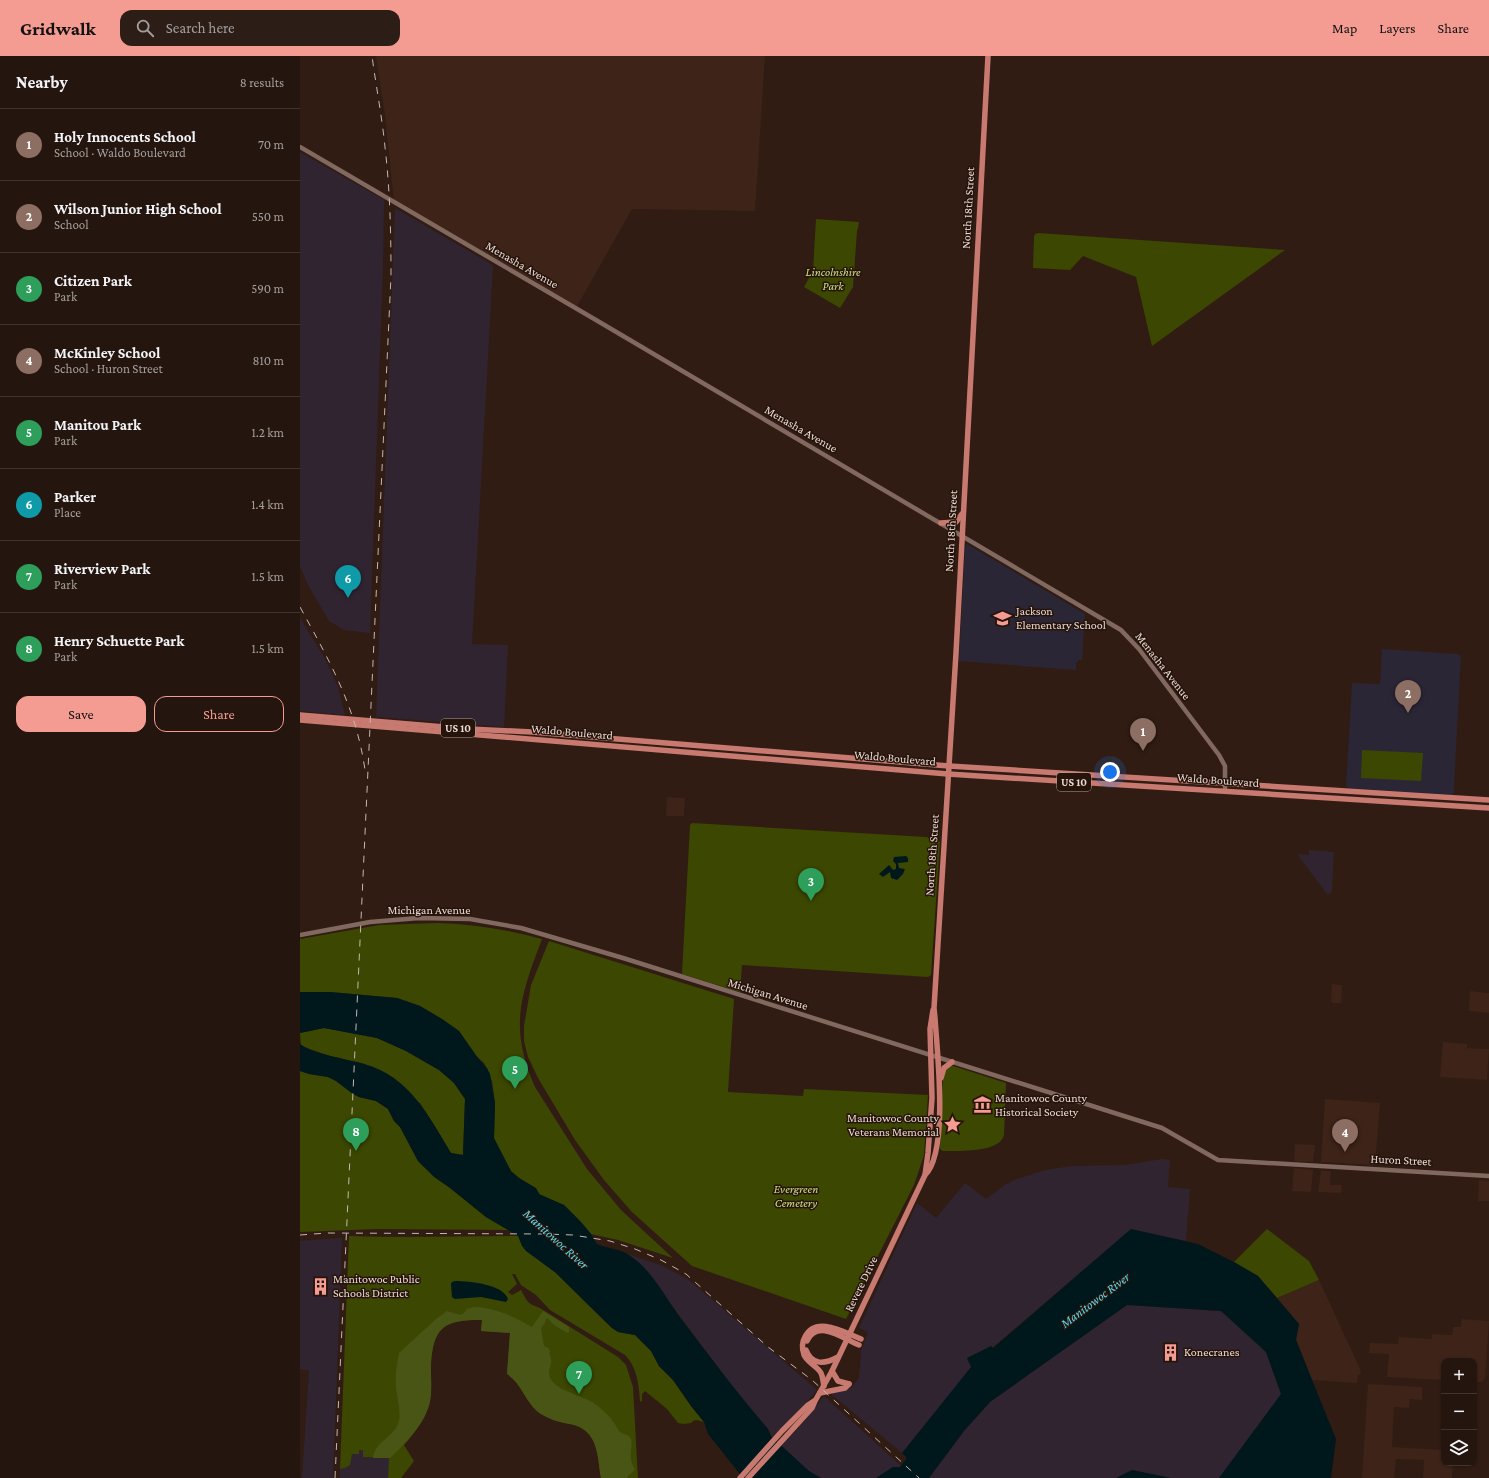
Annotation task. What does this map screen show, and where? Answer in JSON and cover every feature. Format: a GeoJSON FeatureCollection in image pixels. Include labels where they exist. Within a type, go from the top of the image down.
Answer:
{"type":"FeatureCollection","features":[{"type":"Feature","properties":{"kind":"main road","name":"North 18th Street"},"geometry":{"type":"LineString","coordinates":[[936,1153],[940,1101],[934,1008],[949,766],[988,56]]}},
{"type":"Feature","properties":{"kind":"main road"},"geometry":{"type":"LineString","coordinates":[[940,523],[956,522],[963,512]]}},
{"type":"Feature","properties":{"kind":"main road","name":"Waldo Boulevard"},"geometry":{"type":"LineString","coordinates":[[300,715],[339,721]]}},
{"type":"Feature","properties":{"kind":"main road","name":"Waldo Boulevard"},"geometry":{"type":"LineString","coordinates":[[300,720],[532,732],[949,766],[1489,800]]}},
{"type":"Feature","properties":{"kind":"main road","name":"Waldo Boulevard"},"geometry":{"type":"LineString","coordinates":[[383,724],[651,750],[948,774],[1489,808]]}},
{"type":"Feature","properties":{"kind":"main road","name":"North 18th Street"},"geometry":{"type":"LineString","coordinates":[[928,1153],[932,1098],[930,1029],[931,1015],[934,1008]]}},
{"type":"Feature","properties":{"kind":"main road"},"geometry":{"type":"LineString","coordinates":[[939,1084],[944,1068],[952,1062]]}},
{"type":"Feature","properties":{"kind":"main road","name":"Revere Drive"},"geometry":{"type":"LineString","coordinates":[[778,1440],[812,1408],[832,1371],[925,1175],[928,1153]]}},
{"type":"Feature","properties":{"kind":"main road","name":"Revere Drive"},"geometry":{"type":"LineString","coordinates":[[925,1175],[930,1170],[936,1153]]}},
{"type":"Feature","properties":{"kind":"main road"},"geometry":{"type":"LineString","coordinates":[[824,1386],[821,1373],[807,1360],[803,1351],[803,1342],[808,1332],[817,1326],[825,1326],[860,1342],[825,1330],[815,1331],[808,1339],[806,1351],[813,1360],[818,1363],[826,1362],[838,1357]]}},
{"type":"Feature","properties":{"kind":"main road"},"geometry":{"type":"LineString","coordinates":[[820,1393],[845,1388],[849,1384],[838,1382],[832,1371]]}},
{"type":"Feature","properties":{"kind":"main road"},"geometry":{"type":"LineString","coordinates":[[740,1477],[778,1440]]}},
{"type":"Feature","properties":{"kind":"main road"},"geometry":{"type":"LineString","coordinates":[[748,1478],[778,1440]]}},
{"type":"Feature","properties":{"kind":"street","name":"Menasha Avenue"},"geometry":{"type":"LineString","coordinates":[[300,147],[1121,630],[1130,638],[1219,755],[1225,766],[1225,791]]}},
{"type":"Feature","properties":{"kind":"street","name":"Michigan Avenue"},"geometry":{"type":"LineString","coordinates":[[300,935],[370,922],[401,919],[453,918],[507,925],[547,935],[623,958],[1162,1128],[1216,1159]]}},
{"type":"Feature","properties":{"kind":"street","name":"Huron Street"},"geometry":{"type":"LineString","coordinates":[[1216,1159],[1489,1176]]}},
{"type":"Feature","properties":{"kind":"shaded area"},"geometry":{"type":"Polygon","coordinates":[[[376,56],[765,56],[755,211],[632,209],[576,308],[394,202],[385,115],[376,56]]]}},
{"type":"Feature","properties":{"kind":"shaded area"},"geometry":{"type":"Polygon","coordinates":[[[300,152],[384,200],[370,633],[344,630],[329,621],[307,583],[300,566],[300,152]]]}},
{"type":"Feature","properties":{"kind":"shaded area"},"geometry":{"type":"Polygon","coordinates":[[[395,208],[491,264],[493,267],[472,644],[508,645],[504,727],[376,717],[395,208]]]}},
{"type":"Feature","properties":{"kind":"shaded area"},"geometry":{"type":"Polygon","coordinates":[[[967,544],[1085,614],[1082,660],[1079,660],[1076,663],[1076,670],[959,661],[965,549],[967,544]]]}},
{"type":"Feature","properties":{"kind":"shaded area"},"geometry":{"type":"Polygon","coordinates":[[[300,618],[325,659],[338,687],[345,715],[300,711],[300,618]]]}},
{"type":"Feature","properties":{"kind":"shaded area"},"geometry":{"type":"Polygon","coordinates":[[[1382,649],[1457,654],[1461,656],[1454,792],[1452,795],[1349,788],[1346,786],[1352,683],[1380,684],[1382,649]]]}},
{"type":"Feature","properties":{"kind":"shaded area"},"geometry":{"type":"Polygon","coordinates":[[[667,797],[685,798],[684,816],[666,816],[667,797]]]}},
{"type":"Feature","properties":{"kind":"shaded area"},"geometry":{"type":"Polygon","coordinates":[[[1309,850],[1334,852],[1332,891],[1330,894],[1327,894],[1297,854],[1309,855],[1309,850]]]}},
{"type":"Feature","properties":{"kind":"shaded area"},"geometry":{"type":"Polygon","coordinates":[[[1332,984],[1342,985],[1341,1003],[1333,1003],[1331,1001],[1332,984]]]}},
{"type":"Feature","properties":{"kind":"shaded area"},"geometry":{"type":"Polygon","coordinates":[[[1470,991],[1489,993],[1489,1013],[1469,1011],[1470,991]]]}},
{"type":"Feature","properties":{"kind":"shaded area"},"geometry":{"type":"Polygon","coordinates":[[[1443,1042],[1467,1044],[1467,1048],[1489,1049],[1487,1080],[1440,1077],[1443,1042]]]}},
{"type":"Feature","properties":{"kind":"shaded area"},"geometry":{"type":"Polygon","coordinates":[[[1325,1099],[1380,1103],[1375,1165],[1321,1162],[1325,1099]]]}},
{"type":"Feature","properties":{"kind":"shaded area"},"geometry":{"type":"Polygon","coordinates":[[[1295,1144],[1315,1145],[1313,1162],[1294,1161],[1295,1144]]]}},
{"type":"Feature","properties":{"kind":"shaded area"},"geometry":{"type":"Polygon","coordinates":[[[1162,1159],[1170,1160],[1168,1187],[1190,1189],[1186,1241],[1131,1229],[992,1348],[992,1346],[967,1358],[972,1367],[902,1453],[830,1393],[849,1389],[859,1378],[861,1351],[868,1332],[859,1328],[917,1203],[936,1218],[965,1183],[986,1199],[1006,1184],[1045,1170],[1073,1166],[1126,1165],[1162,1159]]]}},
{"type":"Feature","properties":{"kind":"shaded area"},"geometry":{"type":"Polygon","coordinates":[[[1294,1168],[1313,1170],[1311,1192],[1292,1191],[1294,1168]]]}},
{"type":"Feature","properties":{"kind":"shaded area"},"geometry":{"type":"Polygon","coordinates":[[[1321,1171],[1331,1171],[1330,1185],[1342,1185],[1341,1193],[1318,1192],[1321,1171]]]}},
{"type":"Feature","properties":{"kind":"shaded area"},"geometry":{"type":"Polygon","coordinates":[[[1479,1180],[1489,1181],[1489,1201],[1478,1201],[1479,1180]]]}},
{"type":"Feature","properties":{"kind":"shaded area"},"geometry":{"type":"Polygon","coordinates":[[[342,1238],[333,1478],[302,1478],[309,1370],[300,1369],[300,1241],[342,1238]]]}},
{"type":"Feature","properties":{"kind":"shaded area"},"geometry":{"type":"Polygon","coordinates":[[[628,1254],[663,1266],[689,1280],[817,1390],[772,1437],[768,1429],[728,1381],[645,1269],[628,1254]]]}},
{"type":"Feature","properties":{"kind":"shaded area"},"geometry":{"type":"Polygon","coordinates":[[[1319,1280],[1361,1371],[1358,1375],[1357,1383],[1312,1380],[1296,1339],[1299,1324],[1277,1298],[1319,1280]]]}},
{"type":"Feature","properties":{"kind":"shaded area"},"geometry":{"type":"Polygon","coordinates":[[[1127,1305],[1221,1311],[1266,1352],[1281,1394],[1219,1478],[1171,1478],[1132,1470],[1116,1478],[929,1478],[964,1431],[990,1402],[1127,1305]]]}},
{"type":"Feature","properties":{"kind":"shaded area"},"geometry":{"type":"Polygon","coordinates":[[[1462,1319],[1489,1321],[1485,1378],[1482,1382],[1477,1382],[1477,1358],[1441,1358],[1441,1380],[1387,1377],[1389,1354],[1369,1353],[1370,1343],[1398,1344],[1399,1337],[1432,1339],[1432,1334],[1452,1335],[1453,1327],[1461,1327],[1462,1319]]]}},
{"type":"Feature","properties":{"kind":"shaded area"},"geometry":{"type":"Polygon","coordinates":[[[1368,1384],[1422,1387],[1422,1400],[1410,1399],[1409,1408],[1394,1407],[1392,1447],[1441,1450],[1441,1466],[1453,1466],[1452,1478],[1423,1478],[1424,1460],[1396,1459],[1394,1478],[1362,1478],[1368,1384]]]}},
{"type":"Feature","properties":{"kind":"shaded area"},"geometry":{"type":"Polygon","coordinates":[[[824,1396],[901,1466],[893,1467],[876,1478],[821,1478],[809,1471],[781,1446],[804,1422],[824,1396]]]}},
{"type":"Feature","properties":{"kind":"shaded area"},"geometry":{"type":"Polygon","coordinates":[[[359,1450],[363,1450],[363,1457],[390,1458],[388,1478],[340,1478],[340,1469],[345,1468],[352,1454],[359,1450]]]}},
{"type":"Feature","properties":{"kind":"green space","name":"Lincolnshire Park"},"geometry":{"type":"Polygon","coordinates":[[[816,219],[859,222],[853,287],[840,308],[804,287],[813,271],[816,219]]]}},
{"type":"Feature","properties":{"kind":"green space"},"geometry":{"type":"Polygon","coordinates":[[[1035,234],[1285,250],[1152,346],[1136,277],[1083,256],[1070,270],[1033,268],[1034,237],[1035,234]]]}},
{"type":"Feature","properties":{"kind":"green space"},"geometry":{"type":"Polygon","coordinates":[[[1362,750],[1423,753],[1421,781],[1361,778],[1362,750]]]}},
{"type":"Feature","properties":{"kind":"green space"},"geometry":{"type":"Polygon","coordinates":[[[692,823],[926,837],[938,840],[940,842],[931,975],[928,977],[742,965],[740,992],[682,974],[690,825],[692,823]]]}},
{"type":"Feature","properties":{"kind":"green space"},"geometry":{"type":"Polygon","coordinates":[[[438,923],[491,928],[542,939],[528,978],[520,1012],[522,1047],[535,1087],[587,1169],[621,1210],[673,1258],[618,1240],[591,1234],[564,1205],[541,1196],[537,1190],[512,1173],[494,1138],[495,1103],[492,1081],[484,1063],[475,1055],[459,1031],[420,1006],[397,998],[330,992],[300,992],[300,939],[379,925],[438,923]]]}},
{"type":"Feature","properties":{"kind":"green space","name":"Evergreen Cemetery"},"geometry":{"type":"Polygon","coordinates":[[[549,941],[734,999],[728,1092],[803,1096],[804,1089],[928,1095],[924,1155],[914,1185],[846,1319],[692,1266],[632,1212],[604,1180],[575,1140],[538,1078],[528,1057],[524,1041],[524,1026],[531,985],[549,941]]]}},
{"type":"Feature","properties":{"kind":"green space"},"geometry":{"type":"Polygon","coordinates":[[[324,1028],[377,1038],[406,1051],[439,1070],[454,1083],[465,1099],[463,1155],[451,1153],[420,1103],[365,1064],[330,1056],[301,1046],[300,1033],[324,1028]]]}},
{"type":"Feature","properties":{"kind":"green space"},"geometry":{"type":"Polygon","coordinates":[[[950,1065],[1006,1083],[1004,1135],[1001,1141],[995,1145],[987,1148],[967,1151],[943,1151],[940,1149],[943,1074],[950,1065]]]}},
{"type":"Feature","properties":{"kind":"green space"},"geometry":{"type":"Polygon","coordinates":[[[300,1071],[328,1077],[353,1094],[376,1101],[388,1109],[394,1121],[400,1127],[418,1161],[424,1167],[486,1217],[509,1230],[378,1229],[300,1232],[300,1071]]]}},
{"type":"Feature","properties":{"kind":"green space"},"geometry":{"type":"Polygon","coordinates":[[[1267,1229],[1309,1261],[1319,1280],[1277,1298],[1258,1276],[1234,1262],[1267,1229]]]}},
{"type":"Feature","properties":{"kind":"green space"},"geometry":{"type":"Polygon","coordinates":[[[349,1236],[519,1236],[522,1243],[530,1253],[552,1269],[612,1328],[618,1332],[635,1335],[651,1351],[659,1366],[673,1380],[704,1422],[696,1420],[691,1423],[678,1423],[667,1409],[645,1391],[642,1394],[642,1401],[640,1402],[635,1371],[625,1355],[550,1310],[536,1295],[521,1285],[515,1274],[512,1274],[517,1284],[508,1292],[512,1295],[521,1290],[530,1304],[540,1308],[618,1357],[626,1365],[633,1387],[638,1478],[601,1478],[595,1445],[587,1432],[579,1427],[549,1418],[534,1408],[520,1388],[507,1374],[510,1333],[481,1331],[482,1320],[463,1321],[449,1324],[445,1326],[437,1335],[432,1354],[431,1392],[429,1403],[422,1420],[404,1445],[414,1461],[401,1478],[388,1478],[389,1458],[363,1457],[363,1450],[359,1450],[359,1454],[352,1454],[350,1465],[340,1469],[349,1236]]]}},
{"type":"Feature","properties":{"kind":"green space"},"geometry":{"type":"Polygon","coordinates":[[[482,1307],[497,1311],[511,1316],[532,1327],[543,1311],[569,1327],[568,1333],[554,1325],[548,1318],[541,1328],[544,1346],[550,1351],[550,1378],[559,1387],[587,1399],[598,1406],[610,1417],[619,1431],[630,1437],[632,1443],[631,1460],[635,1469],[627,1478],[601,1478],[595,1445],[587,1432],[579,1427],[549,1418],[534,1408],[520,1388],[507,1374],[510,1333],[481,1331],[482,1320],[454,1323],[441,1330],[433,1346],[431,1359],[431,1398],[424,1418],[414,1433],[390,1458],[373,1458],[377,1447],[394,1431],[399,1421],[399,1408],[396,1391],[396,1370],[399,1353],[436,1319],[447,1311],[460,1315],[467,1309],[482,1307]]]}},
{"type":"Feature","properties":{"kind":"water"},"geometry":{"type":"Polygon","coordinates":[[[906,856],[908,858],[908,862],[898,863],[899,868],[905,869],[903,874],[897,880],[891,878],[890,872],[883,877],[879,874],[889,865],[893,870],[896,869],[896,864],[893,861],[894,857],[906,856]]]}},
{"type":"Feature","properties":{"kind":"water","name":"Manitowoc River"},"geometry":{"type":"Polygon","coordinates":[[[300,992],[330,992],[397,998],[420,1006],[459,1031],[490,1074],[495,1103],[494,1138],[511,1171],[519,1178],[536,1188],[539,1194],[564,1205],[581,1222],[597,1244],[625,1253],[644,1267],[657,1283],[679,1316],[745,1402],[768,1429],[771,1436],[809,1471],[821,1478],[743,1478],[708,1434],[704,1422],[673,1380],[659,1366],[651,1351],[635,1335],[618,1332],[612,1328],[556,1273],[526,1251],[518,1236],[486,1217],[434,1177],[418,1161],[400,1127],[394,1121],[388,1109],[376,1101],[353,1094],[328,1077],[300,1071],[300,1044],[313,1051],[364,1064],[380,1070],[406,1088],[416,1099],[426,1112],[451,1153],[463,1155],[465,1099],[454,1083],[439,1070],[406,1051],[377,1038],[324,1028],[300,1033],[300,992]]]}},
{"type":"Feature","properties":{"kind":"water","name":"Manitowoc River"},"geometry":{"type":"Polygon","coordinates":[[[1131,1229],[1198,1244],[1234,1262],[1258,1276],[1299,1324],[1296,1340],[1336,1439],[1331,1478],[1219,1478],[1281,1394],[1266,1352],[1221,1311],[1127,1305],[990,1402],[964,1431],[929,1478],[876,1478],[893,1467],[900,1467],[907,1458],[902,1453],[971,1367],[967,1358],[991,1346],[993,1348],[1131,1229]]]}},
{"type":"Feature","properties":{"kind":"water"},"geometry":{"type":"Polygon","coordinates":[[[455,1281],[485,1284],[500,1290],[508,1299],[506,1302],[481,1297],[455,1299],[452,1297],[451,1284],[455,1281]]]}},
{"type":"Feature","properties":{"kind":"water"},"geometry":{"type":"Polygon","coordinates":[[[1132,1470],[1171,1478],[1116,1478],[1132,1470]]]}},
{"type":"Feature","properties":{"kind":"railway"},"geometry":{"type":"LineString","coordinates":[[335,1478],[391,276],[390,212],[387,163],[372,56]]}},
{"type":"Feature","properties":{"kind":"railway"},"geometry":{"type":"LineString","coordinates":[[300,607],[322,647],[348,705],[361,747],[365,770]]}},
{"type":"Feature","properties":{"kind":"railway"},"geometry":{"type":"LineString","coordinates":[[300,1235],[327,1233],[573,1235],[610,1241],[635,1249],[661,1260],[686,1274],[768,1347],[812,1380],[919,1478]]}},
{"type":"Feature","properties":{"kind":"place","name":"Parker"},"geometry":{"type":"Point","coordinates":[348,598]}},
{"type":"Feature","properties":{"kind":"place","name":"Jackson Elementary School"},"geometry":{"type":"Point","coordinates":[1003,618]}},
{"type":"Feature","properties":{"kind":"place","name":"Wilson Junior High School"},"geometry":{"type":"Point","coordinates":[1408,713]}},
{"type":"Feature","properties":{"kind":"place","name":"Holy Innocents School"},"geometry":{"type":"Point","coordinates":[1143,751]}},
{"type":"Feature","properties":{"kind":"place","name":"Citizen Park"},"geometry":{"type":"Point","coordinates":[811,901]}},
{"type":"Feature","properties":{"kind":"place","name":"Manitou Park"},"geometry":{"type":"Point","coordinates":[515,1089]}},
{"type":"Feature","properties":{"kind":"place","name":"Manitowoc County Historical Society"},"geometry":{"type":"Point","coordinates":[982,1105]}},
{"type":"Feature","properties":{"kind":"place","name":"Manitowoc County Veterans Memorial"},"geometry":{"type":"Point","coordinates":[952,1125]}},
{"type":"Feature","properties":{"kind":"place","name":"Henry Schuette Park"},"geometry":{"type":"Point","coordinates":[356,1151]}},
{"type":"Feature","properties":{"kind":"place","name":"McKinley School"},"geometry":{"type":"Point","coordinates":[1345,1152]}},
{"type":"Feature","properties":{"kind":"place","name":"Manitowoc Public Schools District"},"geometry":{"type":"Point","coordinates":[320,1286]}},
{"type":"Feature","properties":{"kind":"place","name":"Konecranes"},"geometry":{"type":"Point","coordinates":[1171,1352]}},
{"type":"Feature","properties":{"kind":"place","name":"Riverview Park"},"geometry":{"type":"Point","coordinates":[579,1394]}}]}
